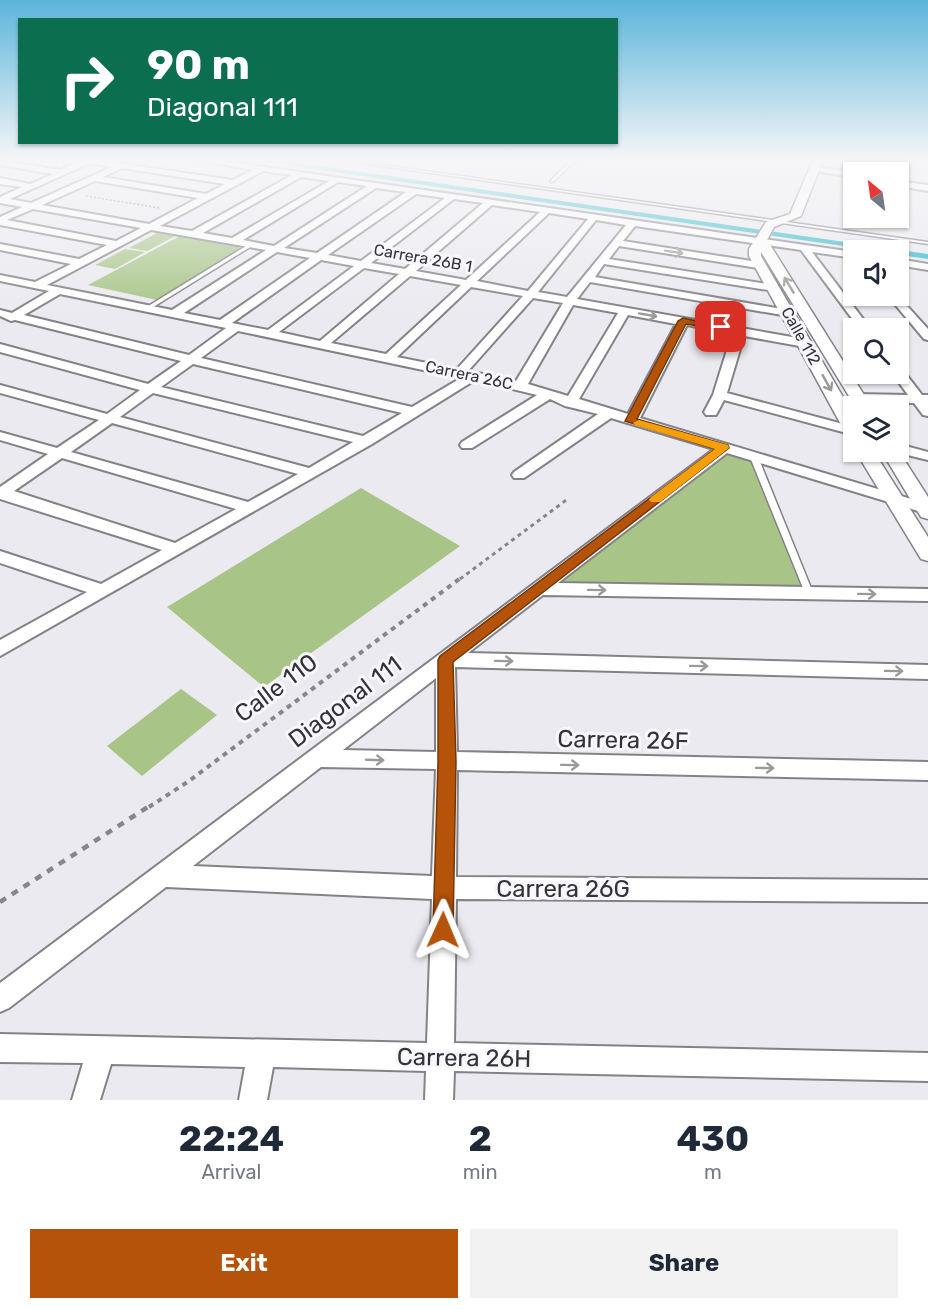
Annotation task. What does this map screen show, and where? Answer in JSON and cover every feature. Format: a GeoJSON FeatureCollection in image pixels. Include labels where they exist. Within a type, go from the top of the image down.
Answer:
{"type":"FeatureCollection","features":[{"type":"Feature","properties":{"kind":"street"},"geometry":{"type":"LineString","coordinates":[[0,221],[20,211]]}},
{"type":"Feature","properties":{"kind":"street","name":"Carrera 26B 1"},"geometry":{"type":"LineString","coordinates":[[60,211],[805,343]]}},
{"type":"Feature","properties":{"kind":"street"},"geometry":{"type":"LineString","coordinates":[[38,285],[179,211]]}},
{"type":"Feature","properties":{"kind":"street"},"geometry":{"type":"LineString","coordinates":[[194,234],[234,211]]}},
{"type":"Feature","properties":{"kind":"street"},"geometry":{"type":"LineString","coordinates":[[233,242],[284,211]]}},
{"type":"Feature","properties":{"kind":"street"},"geometry":{"type":"LineString","coordinates":[[174,314],[335,211]]}},
{"type":"Feature","properties":{"kind":"street"},"geometry":{"type":"LineString","coordinates":[[1,493],[151,389],[318,256],[384,211]]}},
{"type":"Feature","properties":{"kind":"street"},"geometry":{"type":"LineString","coordinates":[[270,334],[432,211]]}},
{"type":"Feature","properties":{"kind":"street"},"geometry":{"type":"LineString","coordinates":[[322,345],[479,211]]}},
{"type":"Feature","properties":{"kind":"street"},"geometry":{"type":"LineString","coordinates":[[389,358],[545,211]]}},
{"type":"Feature","properties":{"kind":"street"},"geometry":{"type":"LineString","coordinates":[[557,211],[843,253]]}},
{"type":"Feature","properties":{"kind":"street"},"geometry":{"type":"LineString","coordinates":[[617,243],[758,265],[755,249],[776,224],[795,216],[797,211]]}},
{"type":"Feature","properties":{"kind":"street"},"geometry":{"type":"LineString","coordinates":[[0,649],[20,640],[367,441],[467,374],[594,216]]}},
{"type":"Feature","properties":{"kind":"street"},"geometry":{"type":"LineString","coordinates":[[0,221],[117,244]]}},
{"type":"Feature","properties":{"kind":"street"},"geometry":{"type":"LineString","coordinates":[[520,386],[570,301],[633,222]]}},
{"type":"Feature","properties":{"kind":"street","name":"Calle 112"},"geometry":{"type":"LineString","coordinates":[[762,240],[856,396]]}},
{"type":"Feature","properties":{"kind":"street"},"geometry":{"type":"LineString","coordinates":[[0,246],[82,263]]}},
{"type":"Feature","properties":{"kind":"street"},"geometry":{"type":"LineString","coordinates":[[804,248],[857,318]]}},
{"type":"Feature","properties":{"kind":"street"},"geometry":{"type":"LineString","coordinates":[[602,261],[774,288]]}},
{"type":"Feature","properties":{"kind":"street"},"geometry":{"type":"LineString","coordinates":[[909,264],[928,267]]}},
{"type":"Feature","properties":{"kind":"street","name":"Calle 112"},"geometry":{"type":"LineString","coordinates":[[758,265],[774,288],[843,413]]}},
{"type":"Feature","properties":{"kind":"street"},"geometry":{"type":"LineString","coordinates":[[915,265],[928,278]]}},
{"type":"Feature","properties":{"kind":"street","name":"Carrera 26C"},"geometry":{"type":"LineString","coordinates":[[0,278],[520,386],[570,403],[895,498],[927,510]]}},
{"type":"Feature","properties":{"kind":"street"},"geometry":{"type":"LineString","coordinates":[[589,279],[788,313]]}},
{"type":"Feature","properties":{"kind":"street"},"geometry":{"type":"LineString","coordinates":[[0,324],[59,290]]}},
{"type":"Feature","properties":{"kind":"street"},"geometry":{"type":"LineString","coordinates":[[902,306],[928,336]]}},
{"type":"Feature","properties":{"kind":"street"},"geometry":{"type":"LineString","coordinates":[[570,403],[625,311]]}},
{"type":"Feature","properties":{"kind":"street"},"geometry":{"type":"LineString","coordinates":[[0,313],[188,360],[413,411]]}},
{"type":"Feature","properties":{"kind":"street"},"geometry":{"type":"LineString","coordinates":[[631,421],[683,321]]}},
{"type":"Feature","properties":{"kind":"street"},"geometry":{"type":"LineString","coordinates":[[711,412],[720,395],[740,331]]}},
{"type":"Feature","properties":{"kind":"street"},"geometry":{"type":"LineString","coordinates":[[0,348],[151,389],[367,441]]}},
{"type":"Feature","properties":{"kind":"street"},"geometry":{"type":"LineString","coordinates":[[909,383],[923,398],[928,412]]}},
{"type":"Feature","properties":{"kind":"street"},"geometry":{"type":"LineString","coordinates":[[0,389],[311,473]]}},
{"type":"Feature","properties":{"kind":"street"},"geometry":{"type":"LineString","coordinates":[[467,445],[547,395]]}},
{"type":"Feature","properties":{"kind":"street"},"geometry":{"type":"LineString","coordinates":[[720,395],[843,428]]}},
{"type":"Feature","properties":{"kind":"street"},"geometry":{"type":"LineString","coordinates":[[519,475],[607,414]]}},
{"type":"Feature","properties":{"kind":"street"},"geometry":{"type":"LineString","coordinates":[[0,436],[249,507]]}},
{"type":"Feature","properties":{"kind":"street","name":"Diagonal 111"},"geometry":{"type":"LineString","coordinates":[[0,999],[723,448]]}},
{"type":"Feature","properties":{"kind":"street"},"geometry":{"type":"LineString","coordinates":[[909,451],[928,456]]}},
{"type":"Feature","properties":{"kind":"street"},"geometry":{"type":"LineString","coordinates":[[872,462],[928,554]]}},
{"type":"Feature","properties":{"kind":"street"},"geometry":{"type":"LineString","coordinates":[[897,462],[927,510]]}},
{"type":"Feature","properties":{"kind":"street"},"geometry":{"type":"LineString","coordinates":[[1,493],[176,549]]}},
{"type":"Feature","properties":{"kind":"street"},"geometry":{"type":"LineString","coordinates":[[0,557],[103,591]]}},
{"type":"Feature","properties":{"kind":"street"},"geometry":{"type":"LineString","coordinates":[[539,589],[928,595]]}},
{"type":"Feature","properties":{"kind":"street"},"geometry":{"type":"LineString","coordinates":[[0,632],[20,640]]}},
{"type":"Feature","properties":{"kind":"street"},"geometry":{"type":"LineString","coordinates":[[439,1100],[447,762],[446,660],[928,672]]}},
{"type":"Feature","properties":{"kind":"street","name":"Carrera 26F"},"geometry":{"type":"LineString","coordinates":[[316,758],[928,771]]}},
{"type":"Feature","properties":{"kind":"street","name":"Carrera 26G"},"geometry":{"type":"LineString","coordinates":[[161,876],[444,888],[928,891]]}},
{"type":"Feature","properties":{"kind":"street","name":"Carrera 26H"},"geometry":{"type":"LineString","coordinates":[[0,1048],[928,1067]]}},
{"type":"Feature","properties":{"kind":"street"},"geometry":{"type":"LineString","coordinates":[[86,1100],[101,1051]]}},
{"type":"Feature","properties":{"kind":"street"},"geometry":{"type":"LineString","coordinates":[[253,1100],[261,1054]]}},
{"type":"Feature","properties":{"kind":"lane"},"geometry":{"type":"LineString","coordinates":[[691,211],[928,243]]}},
{"type":"Feature","properties":{"kind":"lane"},"geometry":{"type":"LineString","coordinates":[[147,308],[253,244]]}},
{"type":"Feature","properties":{"kind":"lane"},"geometry":{"type":"LineString","coordinates":[[754,457],[809,593]]}},
{"type":"Feature","properties":{"kind":"path","name":"Calle 110"},"geometry":{"type":"LineString","coordinates":[[0,902],[189,781],[570,498]]}},
{"type":"Feature","properties":{"kind":"green space"},"geometry":{"type":"Polygon","coordinates":[[[157,233],[175,236],[147,251],[129,248],[157,233]]]}},
{"type":"Feature","properties":{"kind":"green space"},"geometry":{"type":"Polygon","coordinates":[[[180,236],[242,248],[157,300],[88,285],[180,236]]]}},
{"type":"Feature","properties":{"kind":"green space"},"geometry":{"type":"Polygon","coordinates":[[[125,249],[145,252],[115,269],[95,265],[125,249]]]}},
{"type":"Feature","properties":{"kind":"green space"},"geometry":{"type":"Polygon","coordinates":[[[724,448],[754,457],[809,593],[539,589],[724,448]]]}},
{"type":"Feature","properties":{"kind":"green space"},"geometry":{"type":"Polygon","coordinates":[[[361,488],[460,546],[264,687],[167,607],[361,488]]]}},
{"type":"Feature","properties":{"kind":"green space"},"geometry":{"type":"Polygon","coordinates":[[[181,689],[217,715],[142,776],[107,746],[181,689]]]}},
{"type":"Feature","properties":{"kind":"water"},"geometry":{"type":"Polygon","coordinates":[[[605,211],[633,211],[843,242],[843,246],[605,211]]]}},
{"type":"Feature","properties":{"kind":"water"},"geometry":{"type":"Polygon","coordinates":[[[909,251],[928,254],[928,259],[909,256],[909,251]]]}},
{"type":"Feature","properties":{"kind":"slow traffic"},"geometry":{"type":"LineString","coordinates":[[639,423],[723,448],[655,500]]}},
{"type":"Feature","properties":{"kind":"route"},"geometry":{"type":"LineString","coordinates":[[443,930],[447,762],[446,660],[723,448],[631,421],[683,321],[721,327]]}}]}
